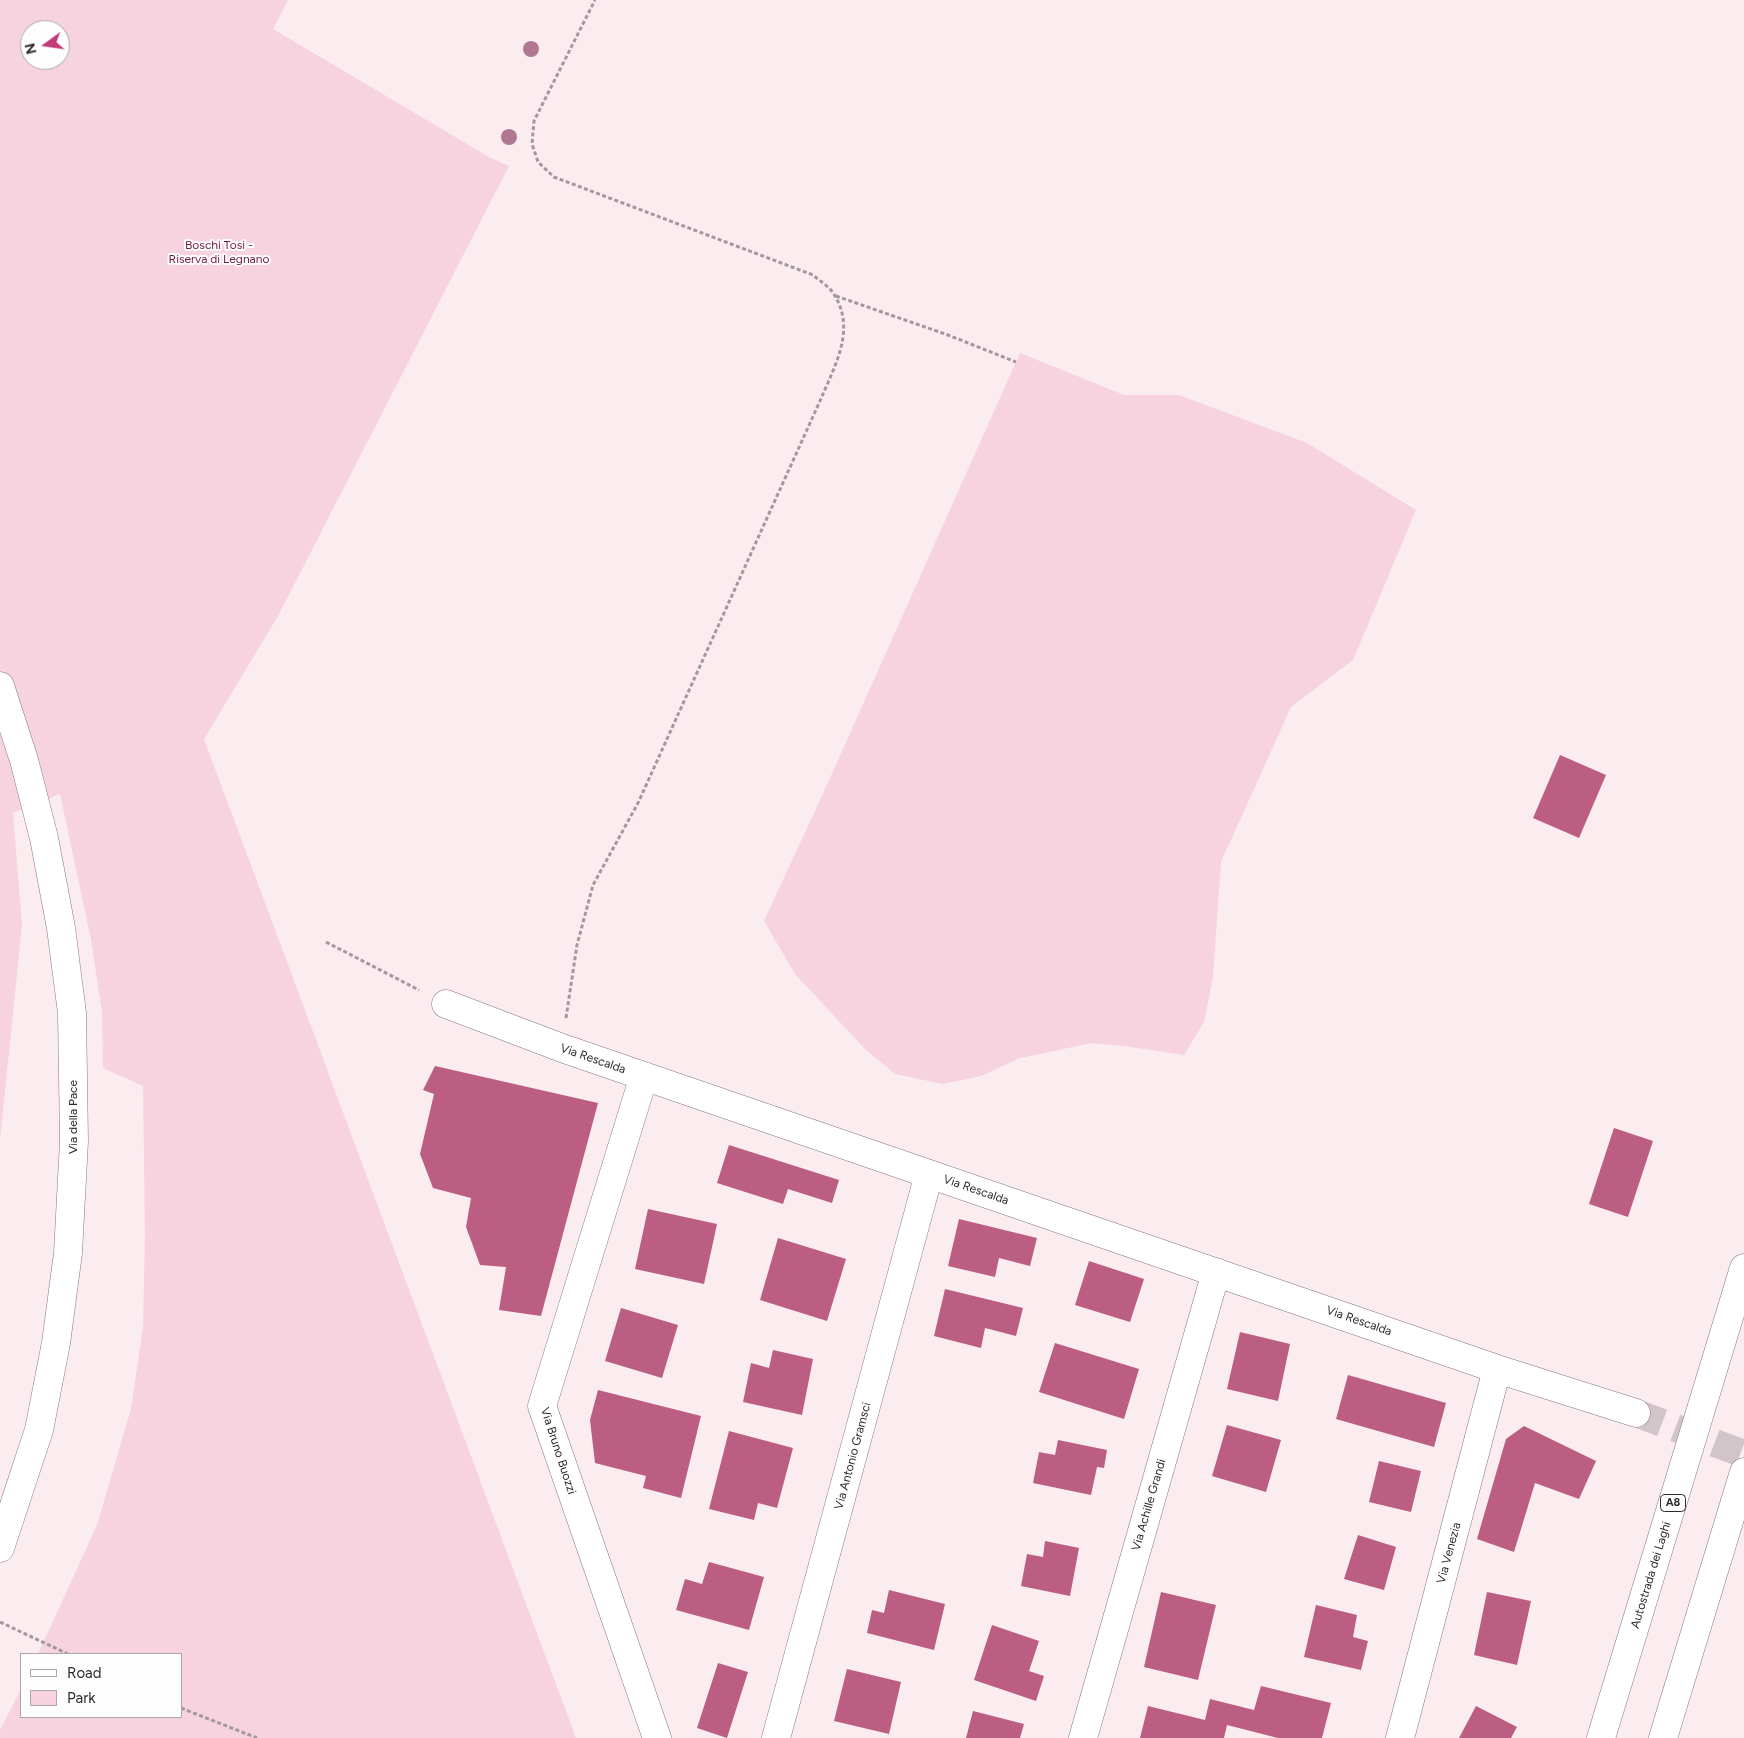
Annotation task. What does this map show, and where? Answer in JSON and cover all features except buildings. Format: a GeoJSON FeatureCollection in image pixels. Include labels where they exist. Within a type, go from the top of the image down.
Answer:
{"type":"FeatureCollection","features":[{"type":"Feature","properties":{"kind":"main road","name":"Via della Pace"},"geometry":{"type":"LineString","coordinates":[[0,686],[24,760],[44,838],[61,928],[72,1013],[74,1141],[68,1253],[56,1344],[39,1430],[0,1548]]}},
{"type":"Feature","properties":{"kind":"main road","name":"Via Rescalda"},"geometry":{"type":"LineString","coordinates":[[446,1004],[562,1048],[1636,1414]]}},
{"type":"Feature","properties":{"kind":"main road","name":"Via Bruno Buozzi"},"geometry":{"type":"LineString","coordinates":[[644,1076],[542,1406],[657,1738]]}},
{"type":"Feature","properties":{"kind":"main road","name":"Via Antonio Gramsci"},"geometry":{"type":"LineString","coordinates":[[776,1738],[929,1174]]}},
{"type":"Feature","properties":{"kind":"main road","name":"Autostrada dei Laghi"},"geometry":{"type":"LineString","coordinates":[[1602,1738],[1744,1268]]}},
{"type":"Feature","properties":{"kind":"main road","name":"Via Achille Grandi"},"geometry":{"type":"LineString","coordinates":[[1083,1738],[1216,1272]]}},
{"type":"Feature","properties":{"kind":"main road","name":"Via Venezia"},"geometry":{"type":"LineString","coordinates":[[1400,1738],[1497,1368]]}},
{"type":"Feature","properties":{"kind":"main road"},"geometry":{"type":"LineString","coordinates":[[1663,1738],[1744,1472]]}},
{"type":"Feature","properties":{"kind":"path"},"geometry":{"type":"LineString","coordinates":[[595,0],[534,122],[532,144],[538,162],[554,177],[813,275],[835,295],[948,335],[1016,362]]}},
{"type":"Feature","properties":{"kind":"path"},"geometry":{"type":"LineString","coordinates":[[562,1048],[577,945],[593,885],[638,803],[843,345],[845,320],[835,295]]}},
{"type":"Feature","properties":{"kind":"path"},"geometry":{"type":"LineString","coordinates":[[326,942],[446,1004]]}},
{"type":"Feature","properties":{"kind":"path"},"geometry":{"type":"LineString","coordinates":[[0,1622],[66,1653]]}},
{"type":"Feature","properties":{"kind":"path"},"geometry":{"type":"LineString","coordinates":[[182,1708],[257,1738]]}},
{"type":"Feature","properties":{"kind":"green space","name":"Boschi Tosi - Riserva di Legnano"},"geometry":{"type":"Polygon","coordinates":[[[0,0],[288,0],[273,29],[489,157],[509,166],[278,616],[204,739],[576,1738],[0,1738],[0,1730],[20,1691],[20,1718],[182,1718],[182,1653],[38,1653],[97,1525],[131,1409],[143,1327],[145,1236],[143,1086],[103,1068],[102,1013],[91,939],[60,794],[13,813],[22,925],[0,1140],[0,0]]]}},
{"type":"Feature","properties":{"kind":"green space"},"geometry":{"type":"Polygon","coordinates":[[[1020,353],[1124,395],[1179,395],[1307,443],[1416,510],[1353,660],[1291,707],[1221,862],[1213,977],[1204,1022],[1184,1055],[1092,1043],[1020,1058],[981,1076],[943,1084],[895,1074],[865,1049],[795,974],[764,921],[1020,353]]]}},
{"type":"Feature","properties":{"kind":"tunnel"},"geometry":{"type":"LineString","coordinates":[[1636,1413],[1744,1454]]}}]}
